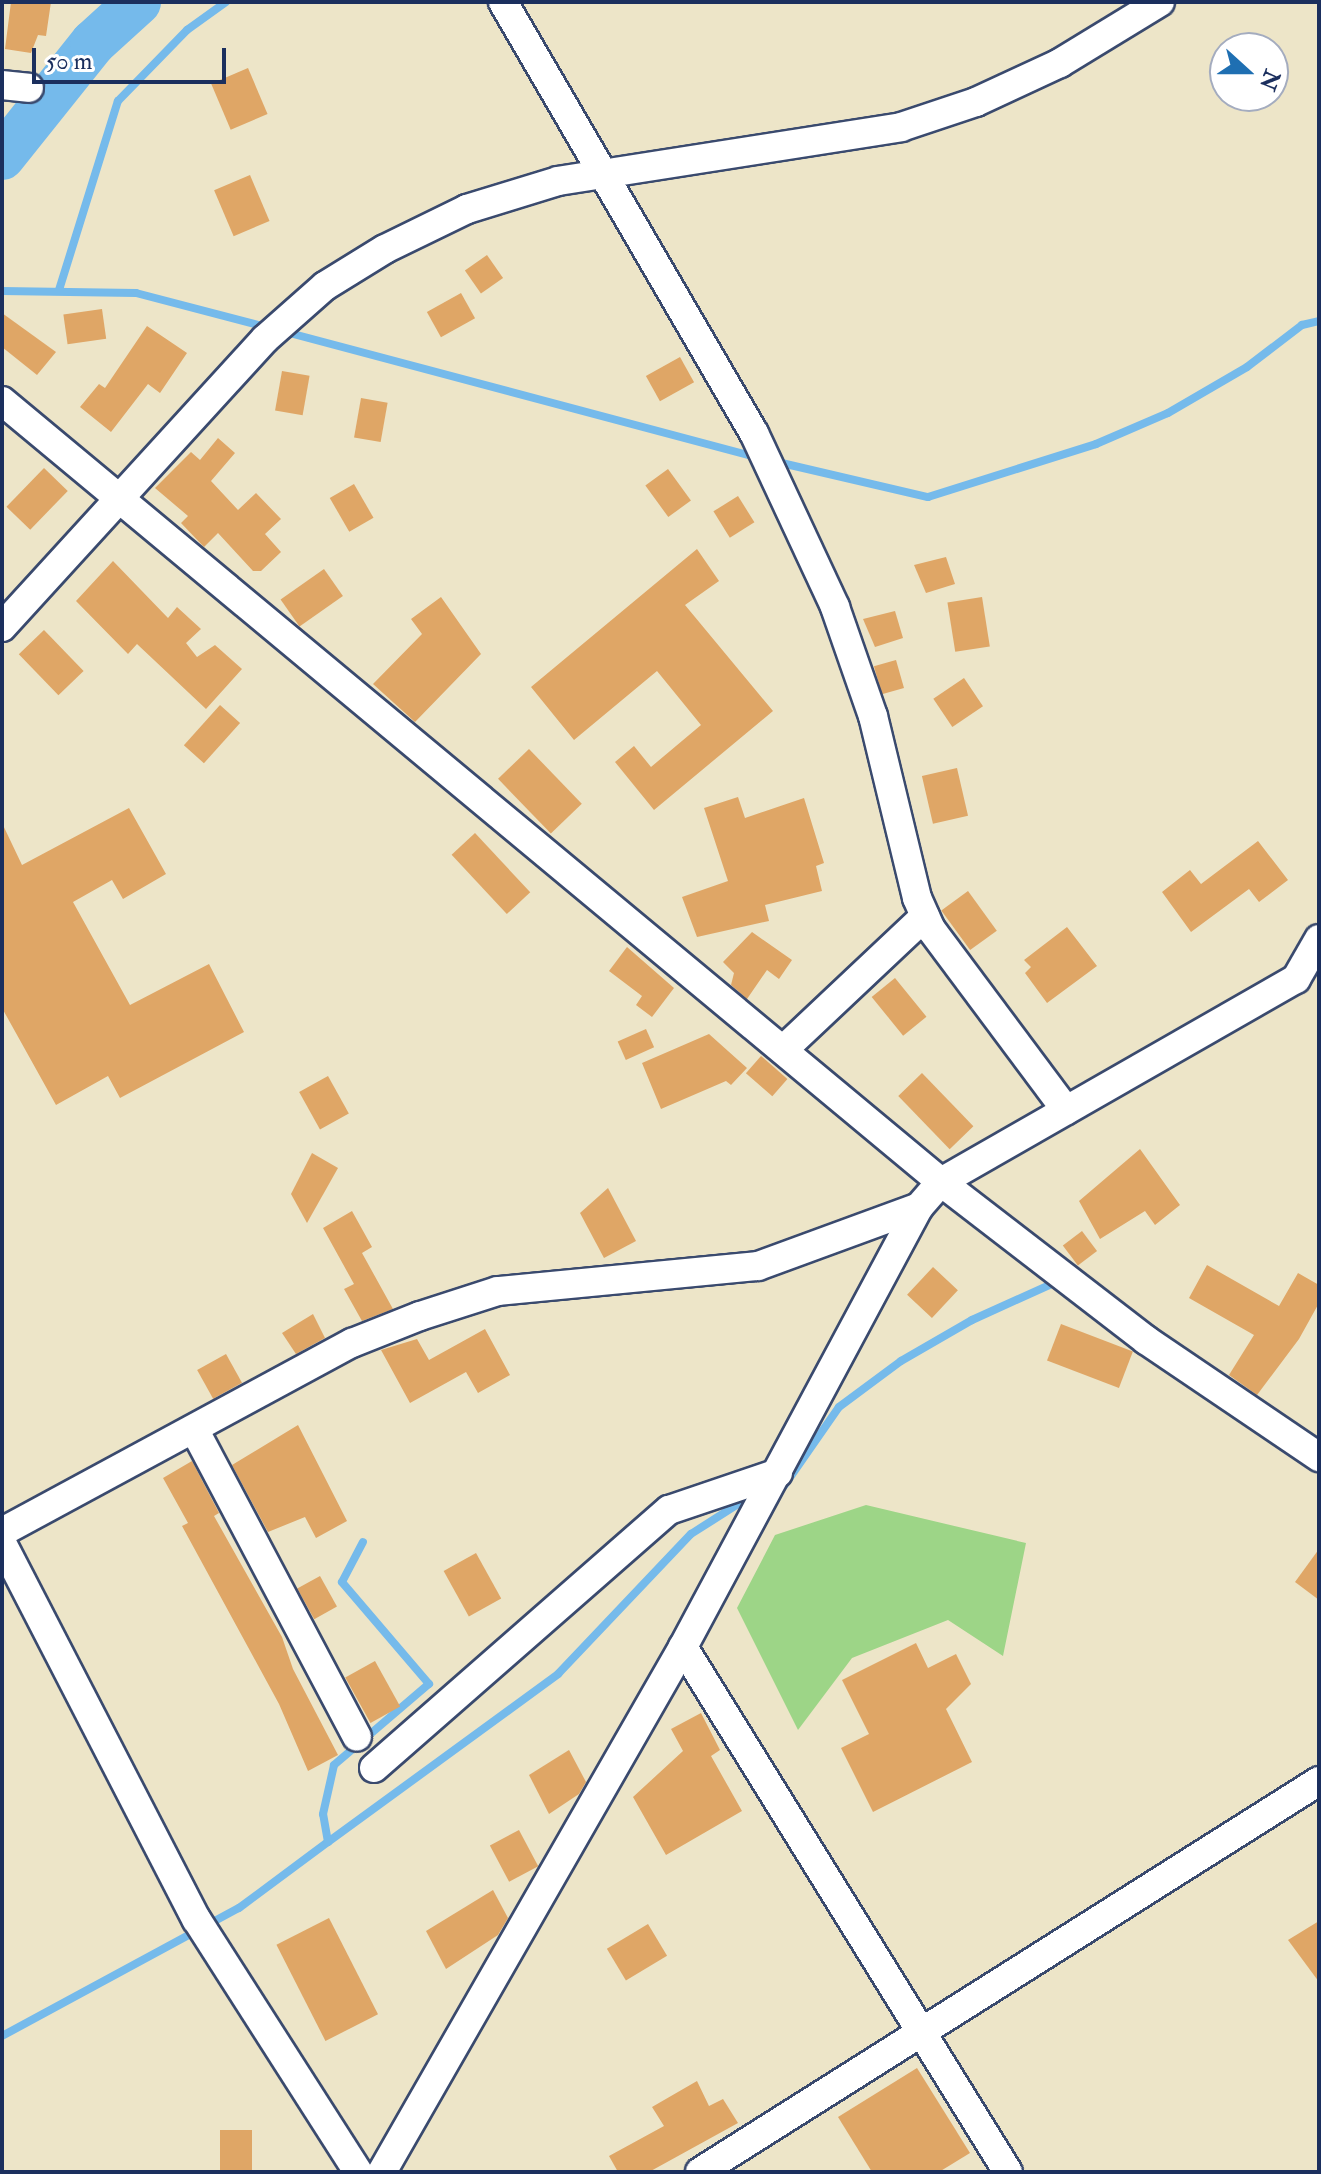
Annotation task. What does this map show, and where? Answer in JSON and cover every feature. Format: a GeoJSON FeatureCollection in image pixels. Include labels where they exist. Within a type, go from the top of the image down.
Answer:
{"type":"FeatureCollection","features":[{"type":"Feature","properties":{"kind":"street"},"geometry":{"type":"LineString","coordinates":[[503,2],[599,172],[754,433],[835,607],[873,716],[925,916],[1066,1110]]}},
{"type":"Feature","properties":{"kind":"street"},"geometry":{"type":"LineString","coordinates":[[2,627],[117,497],[265,339],[325,286],[385,249],[467,209],[599,172],[901,127],[976,102],[1060,63],[1160,2]]}},
{"type":"Feature","properties":{"kind":"street"},"geometry":{"type":"LineString","coordinates":[[2,401],[941,1182],[1146,1340],[1319,1457]]}},
{"type":"Feature","properties":{"kind":"street"},"geometry":{"type":"LineString","coordinates":[[783,1050],[925,916]]}},
{"type":"Feature","properties":{"kind":"street"},"geometry":{"type":"LineString","coordinates":[[382,2172],[683,1647],[919,1207],[941,1182],[1296,979],[1319,939]]}},
{"type":"Feature","properties":{"kind":"street"},"geometry":{"type":"LineString","coordinates":[[2,1532],[352,1343],[498,1291],[758,1266],[919,1207]]}},
{"type":"Feature","properties":{"kind":"street"},"geometry":{"type":"LineString","coordinates":[[194,1429],[357,1737]]}},
{"type":"Feature","properties":{"kind":"street"},"geometry":{"type":"LineString","coordinates":[[374,1768],[669,1510],[770,1486]]}},
{"type":"Feature","properties":{"kind":"street"},"geometry":{"type":"LineString","coordinates":[[2,1543],[202,1928],[358,2172]]}},
{"type":"Feature","properties":{"kind":"street"},"geometry":{"type":"LineString","coordinates":[[683,1647],[1008,2172]]}},
{"type":"Feature","properties":{"kind":"street"},"geometry":{"type":"LineString","coordinates":[[700,2172],[1319,1781]]}},
{"type":"Feature","properties":{"kind":"green space"},"geometry":{"type":"Polygon","coordinates":[[[866,1505],[1026,1543],[1003,1656],[948,1620],[852,1658],[798,1730],[737,1608],[775,1535],[866,1505]]]}},
{"type":"Feature","properties":{"kind":"building"},"geometry":{"type":"Polygon","coordinates":[[[11,2],[51,2],[46,36],[38,35],[31,53],[5,49],[11,2]]]}},
{"type":"Feature","properties":{"kind":"building"},"geometry":{"type":"Polygon","coordinates":[[[248,68],[268,114],[231,130],[211,84],[248,68]]]}},
{"type":"Feature","properties":{"kind":"building"},"geometry":{"type":"Polygon","coordinates":[[[250,175],[270,221],[234,236],[214,190],[250,175]]]}},
{"type":"Feature","properties":{"kind":"building"},"geometry":{"type":"Polygon","coordinates":[[[487,255],[503,278],[481,293],[465,270],[487,255]]]}},
{"type":"Feature","properties":{"kind":"building"},"geometry":{"type":"Polygon","coordinates":[[[461,293],[475,318],[441,337],[427,312],[461,293]]]}},
{"type":"Feature","properties":{"kind":"building"},"geometry":{"type":"Polygon","coordinates":[[[102,309],[106,339],[68,344],[63,314],[102,309]]]}},
{"type":"Feature","properties":{"kind":"building"},"geometry":{"type":"Polygon","coordinates":[[[2,313],[56,352],[37,375],[2,347],[2,313]]]}},
{"type":"Feature","properties":{"kind":"building"},"geometry":{"type":"Polygon","coordinates":[[[147,326],[187,353],[160,393],[148,384],[111,432],[80,407],[99,384],[105,388],[147,326]]]}},
{"type":"Feature","properties":{"kind":"building"},"geometry":{"type":"Polygon","coordinates":[[[680,357],[694,382],[660,401],[646,376],[680,357]]]}},
{"type":"Feature","properties":{"kind":"building"},"geometry":{"type":"Polygon","coordinates":[[[282,371],[310,376],[303,415],[275,410],[282,371]]]}},
{"type":"Feature","properties":{"kind":"building"},"geometry":{"type":"Polygon","coordinates":[[[361,398],[388,403],[381,442],[354,437],[361,398]]]}},
{"type":"Feature","properties":{"kind":"building"},"geometry":{"type":"Polygon","coordinates":[[[218,438],[235,453],[211,481],[238,510],[256,493],[281,519],[265,534],[281,552],[261,571],[253,571],[218,533],[204,547],[181,523],[188,516],[155,488],[191,452],[200,460],[218,438]]]}},
{"type":"Feature","properties":{"kind":"building"},"geometry":{"type":"Polygon","coordinates":[[[44,468],[68,491],[30,530],[6,507],[44,468]]]}},
{"type":"Feature","properties":{"kind":"building"},"geometry":{"type":"Polygon","coordinates":[[[668,469],[691,501],[668,517],[645,485],[668,469]]]}},
{"type":"Feature","properties":{"kind":"building"},"geometry":{"type":"Polygon","coordinates":[[[354,484],[374,518],[349,532],[330,498],[354,484]]]}},
{"type":"Feature","properties":{"kind":"building"},"geometry":{"type":"Polygon","coordinates":[[[738,496],[754,522],[730,538],[713,511],[738,496]]]}},
{"type":"Feature","properties":{"kind":"building"},"geometry":{"type":"Polygon","coordinates":[[[697,549],[719,581],[685,605],[773,711],[654,810],[615,762],[634,746],[651,767],[701,725],[657,671],[574,740],[531,687],[697,549]]]}},
{"type":"Feature","properties":{"kind":"building"},"geometry":{"type":"Polygon","coordinates":[[[946,557],[955,584],[926,593],[914,565],[946,557]]]}},
{"type":"Feature","properties":{"kind":"building"},"geometry":{"type":"Polygon","coordinates":[[[113,561],[168,618],[177,607],[201,629],[186,643],[197,657],[215,645],[242,669],[206,709],[137,644],[128,654],[76,601],[113,561]]]}},
{"type":"Feature","properties":{"kind":"building"},"geometry":{"type":"Polygon","coordinates":[[[324,569],[343,596],[300,626],[281,599],[324,569]]]}},
{"type":"Feature","properties":{"kind":"building"},"geometry":{"type":"Polygon","coordinates":[[[441,597],[481,654],[415,722],[373,684],[422,634],[411,619],[441,597]]]}},
{"type":"Feature","properties":{"kind":"building"},"geometry":{"type":"Polygon","coordinates":[[[982,597],[990,646],[955,652],[947,602],[982,597]]]}},
{"type":"Feature","properties":{"kind":"building"},"geometry":{"type":"Polygon","coordinates":[[[895,611],[903,638],[875,647],[863,619],[895,611]]]}},
{"type":"Feature","properties":{"kind":"building"},"geometry":{"type":"Polygon","coordinates":[[[44,630],[84,671],[58,695],[19,654],[44,630]]]}},
{"type":"Feature","properties":{"kind":"building"},"geometry":{"type":"Polygon","coordinates":[[[896,660],[904,688],[882,694],[874,666],[896,660]]]}},
{"type":"Feature","properties":{"kind":"building"},"geometry":{"type":"Polygon","coordinates":[[[964,678],[983,706],[952,727],[933,699],[964,678]]]}},
{"type":"Feature","properties":{"kind":"building"},"geometry":{"type":"Polygon","coordinates":[[[220,705],[240,723],[204,763],[184,745],[220,705]]]}},
{"type":"Feature","properties":{"kind":"building"},"geometry":{"type":"Polygon","coordinates":[[[529,749],[582,804],[551,834],[498,779],[529,749]]]}},
{"type":"Feature","properties":{"kind":"building"},"geometry":{"type":"Polygon","coordinates":[[[957,768],[968,816],[933,824],[922,776],[957,768]]]}},
{"type":"Feature","properties":{"kind":"building"},"geometry":{"type":"Polygon","coordinates":[[[738,797],[745,818],[804,798],[824,863],[816,866],[822,891],[765,905],[769,921],[697,937],[682,897],[728,881],[704,808],[738,797]]]}},
{"type":"Feature","properties":{"kind":"building"},"geometry":{"type":"Polygon","coordinates":[[[129,808],[166,874],[123,899],[112,880],[73,902],[130,1005],[209,964],[244,1032],[120,1098],[108,1076],[56,1105],[2,1008],[2,823],[22,865],[129,808]]]}},
{"type":"Feature","properties":{"kind":"building"},"geometry":{"type":"Polygon","coordinates":[[[475,833],[530,892],[507,914],[452,855],[475,833]]]}},
{"type":"Feature","properties":{"kind":"building"},"geometry":{"type":"Polygon","coordinates":[[[1258,841],[1288,880],[1259,902],[1249,889],[1191,932],[1162,892],[1190,870],[1201,884],[1258,841]]]}},
{"type":"Feature","properties":{"kind":"building"},"geometry":{"type":"Polygon","coordinates":[[[968,891],[997,931],[970,950],[941,910],[968,891]]]}},
{"type":"Feature","properties":{"kind":"building"},"geometry":{"type":"Polygon","coordinates":[[[1067,927],[1097,966],[1047,1003],[1025,973],[1031,967],[1024,960],[1067,927]]]}},
{"type":"Feature","properties":{"kind":"building"},"geometry":{"type":"Polygon","coordinates":[[[752,932],[792,960],[779,979],[767,970],[747,999],[731,985],[734,973],[723,962],[752,932]]]}},
{"type":"Feature","properties":{"kind":"building"},"geometry":{"type":"Polygon","coordinates":[[[627,947],[674,988],[652,1017],[636,1005],[642,996],[609,971],[627,947]]]}},
{"type":"Feature","properties":{"kind":"building"},"geometry":{"type":"Polygon","coordinates":[[[895,978],[926,1017],[903,1036],[872,997],[895,978]]]}},
{"type":"Feature","properties":{"kind":"building"},"geometry":{"type":"Polygon","coordinates":[[[646,1029],[654,1047],[626,1060],[618,1042],[646,1029]]]}},
{"type":"Feature","properties":{"kind":"building"},"geometry":{"type":"Polygon","coordinates":[[[709,1034],[747,1068],[731,1085],[726,1081],[661,1109],[642,1063],[709,1034]]]}},
{"type":"Feature","properties":{"kind":"building"},"geometry":{"type":"Polygon","coordinates":[[[761,1056],[787,1079],[772,1096],[746,1073],[761,1056]]]}},
{"type":"Feature","properties":{"kind":"building"},"geometry":{"type":"Polygon","coordinates":[[[922,1073],[973,1126],[950,1149],[898,1096],[922,1073]]]}},
{"type":"Feature","properties":{"kind":"building"},"geometry":{"type":"Polygon","coordinates":[[[328,1076],[349,1114],[320,1130],[299,1092],[328,1076]]]}},
{"type":"Feature","properties":{"kind":"building"},"geometry":{"type":"Polygon","coordinates":[[[1140,1149],[1180,1205],[1155,1225],[1145,1211],[1100,1239],[1079,1201],[1140,1149]]]}},
{"type":"Feature","properties":{"kind":"building"},"geometry":{"type":"Polygon","coordinates":[[[312,1153],[338,1168],[307,1223],[291,1194],[312,1153]]]}},
{"type":"Feature","properties":{"kind":"building"},"geometry":{"type":"Polygon","coordinates":[[[608,1188],[636,1241],[604,1258],[580,1213],[608,1188]]]}},
{"type":"Feature","properties":{"kind":"building"},"geometry":{"type":"Polygon","coordinates":[[[352,1211],[372,1247],[362,1253],[393,1309],[362,1321],[344,1289],[354,1284],[323,1228],[352,1211]]]}},
{"type":"Feature","properties":{"kind":"building"},"geometry":{"type":"Polygon","coordinates":[[[1082,1231],[1097,1251],[1078,1265],[1063,1245],[1082,1231]]]}},
{"type":"Feature","properties":{"kind":"building"},"geometry":{"type":"Polygon","coordinates":[[[1207,1265],[1279,1306],[1298,1273],[1319,1285],[1319,1303],[1299,1339],[1257,1395],[1229,1375],[1254,1335],[1189,1298],[1207,1265]]]}},
{"type":"Feature","properties":{"kind":"building"},"geometry":{"type":"Polygon","coordinates":[[[933,1267],[958,1290],[932,1318],[907,1295],[933,1267]]]}},
{"type":"Feature","properties":{"kind":"building"},"geometry":{"type":"Polygon","coordinates":[[[313,1314],[325,1338],[296,1354],[282,1333],[313,1314]]]}},
{"type":"Feature","properties":{"kind":"building"},"geometry":{"type":"Polygon","coordinates":[[[1061,1324],[1133,1352],[1119,1388],[1047,1360],[1061,1324]]]}},
{"type":"Feature","properties":{"kind":"building"},"geometry":{"type":"Polygon","coordinates":[[[485,1329],[510,1375],[478,1393],[466,1372],[410,1403],[381,1350],[417,1339],[429,1360],[485,1329]]]}},
{"type":"Feature","properties":{"kind":"building"},"geometry":{"type":"Polygon","coordinates":[[[226,1354],[242,1383],[213,1399],[197,1370],[226,1354]]]}},
{"type":"Feature","properties":{"kind":"building"},"geometry":{"type":"Polygon","coordinates":[[[298,1425],[347,1521],[316,1538],[305,1517],[268,1532],[232,1465],[298,1425]]]}},
{"type":"Feature","properties":{"kind":"building"},"geometry":{"type":"Polygon","coordinates":[[[192,1461],[219,1513],[214,1516],[282,1637],[293,1669],[338,1755],[308,1771],[279,1704],[182,1526],[188,1523],[163,1478],[192,1461]]]}},
{"type":"Feature","properties":{"kind":"building"},"geometry":{"type":"Polygon","coordinates":[[[1319,1549],[1319,1600],[1295,1582],[1319,1549]]]}},
{"type":"Feature","properties":{"kind":"building"},"geometry":{"type":"Polygon","coordinates":[[[476,1553],[501,1598],[469,1616],[444,1571],[476,1553]]]}},
{"type":"Feature","properties":{"kind":"building"},"geometry":{"type":"Polygon","coordinates":[[[320,1576],[337,1607],[314,1619],[297,1589],[320,1576]]]}},
{"type":"Feature","properties":{"kind":"building"},"geometry":{"type":"Polygon","coordinates":[[[916,1643],[928,1668],[956,1654],[971,1684],[946,1709],[972,1762],[873,1812],[841,1748],[869,1734],[842,1680],[916,1643]]]}},
{"type":"Feature","properties":{"kind":"building"},"geometry":{"type":"Polygon","coordinates":[[[375,1661],[400,1706],[370,1723],[345,1677],[375,1661]]]}},
{"type":"Feature","properties":{"kind":"building"},"geometry":{"type":"Polygon","coordinates":[[[701,1713],[720,1750],[711,1756],[742,1811],[666,1855],[633,1797],[683,1751],[671,1729],[701,1713]]]}},
{"type":"Feature","properties":{"kind":"building"},"geometry":{"type":"Polygon","coordinates":[[[569,1750],[586,1782],[579,1794],[549,1814],[529,1775],[569,1750]]]}},
{"type":"Feature","properties":{"kind":"building"},"geometry":{"type":"Polygon","coordinates":[[[519,1830],[538,1866],[509,1882],[490,1845],[519,1830]]]}},
{"type":"Feature","properties":{"kind":"building"},"geometry":{"type":"Polygon","coordinates":[[[493,1890],[508,1918],[498,1935],[446,1969],[426,1931],[493,1890]]]}},
{"type":"Feature","properties":{"kind":"building"},"geometry":{"type":"Polygon","coordinates":[[[329,1918],[378,2014],[325,2041],[276,1945],[329,1918]]]}},
{"type":"Feature","properties":{"kind":"building"},"geometry":{"type":"Polygon","coordinates":[[[1319,1921],[1319,1982],[1288,1940],[1319,1921]]]}},
{"type":"Feature","properties":{"kind":"building"},"geometry":{"type":"Polygon","coordinates":[[[648,1924],[667,1956],[626,1980],[607,1949],[648,1924]]]}},
{"type":"Feature","properties":{"kind":"building"},"geometry":{"type":"Polygon","coordinates":[[[917,2068],[970,2153],[939,2172],[872,2172],[838,2117],[917,2068]]]}},
{"type":"Feature","properties":{"kind":"building"},"geometry":{"type":"Polygon","coordinates":[[[697,2081],[709,2106],[723,2099],[738,2123],[649,2172],[618,2172],[609,2156],[664,2126],[652,2107],[697,2081]]]}},
{"type":"Feature","properties":{"kind":"building"},"geometry":{"type":"Polygon","coordinates":[[[220,2130],[252,2130],[252,2172],[220,2172],[220,2130]]]}},
{"type":"Feature","properties":{"kind":"waterway"},"geometry":{"type":"LineString","coordinates":[[2,157],[93,43],[138,2]]}},
{"type":"Feature","properties":{"kind":"waterway"},"geometry":{"type":"LineString","coordinates":[[59,290],[118,101],[187,30],[226,2]]}},
{"type":"Feature","properties":{"kind":"waterway"},"geometry":{"type":"LineString","coordinates":[[2,291],[136,293],[269,328]]}},
{"type":"Feature","properties":{"kind":"waterway"},"geometry":{"type":"LineString","coordinates":[[773,461],[928,497],[1096,444],[1168,413],[1247,367],[1302,325],[1319,321]]}},
{"type":"Feature","properties":{"kind":"waterway"},"geometry":{"type":"LineString","coordinates":[[282,331],[756,457]]}},
{"type":"Feature","properties":{"kind":"waterway"},"geometry":{"type":"LineString","coordinates":[[784,1486],[839,1407],[901,1361],[972,1320],[1056,1282]]}},
{"type":"Feature","properties":{"kind":"waterway"},"geometry":{"type":"LineString","coordinates":[[328,1842],[558,1674],[691,1534],[749,1497]]}},
{"type":"Feature","properties":{"kind":"waterway"},"geometry":{"type":"LineString","coordinates":[[2,2036],[239,1908],[328,1842],[323,1814],[334,1765],[429,1684],[342,1582],[363,1542]]}}]}
